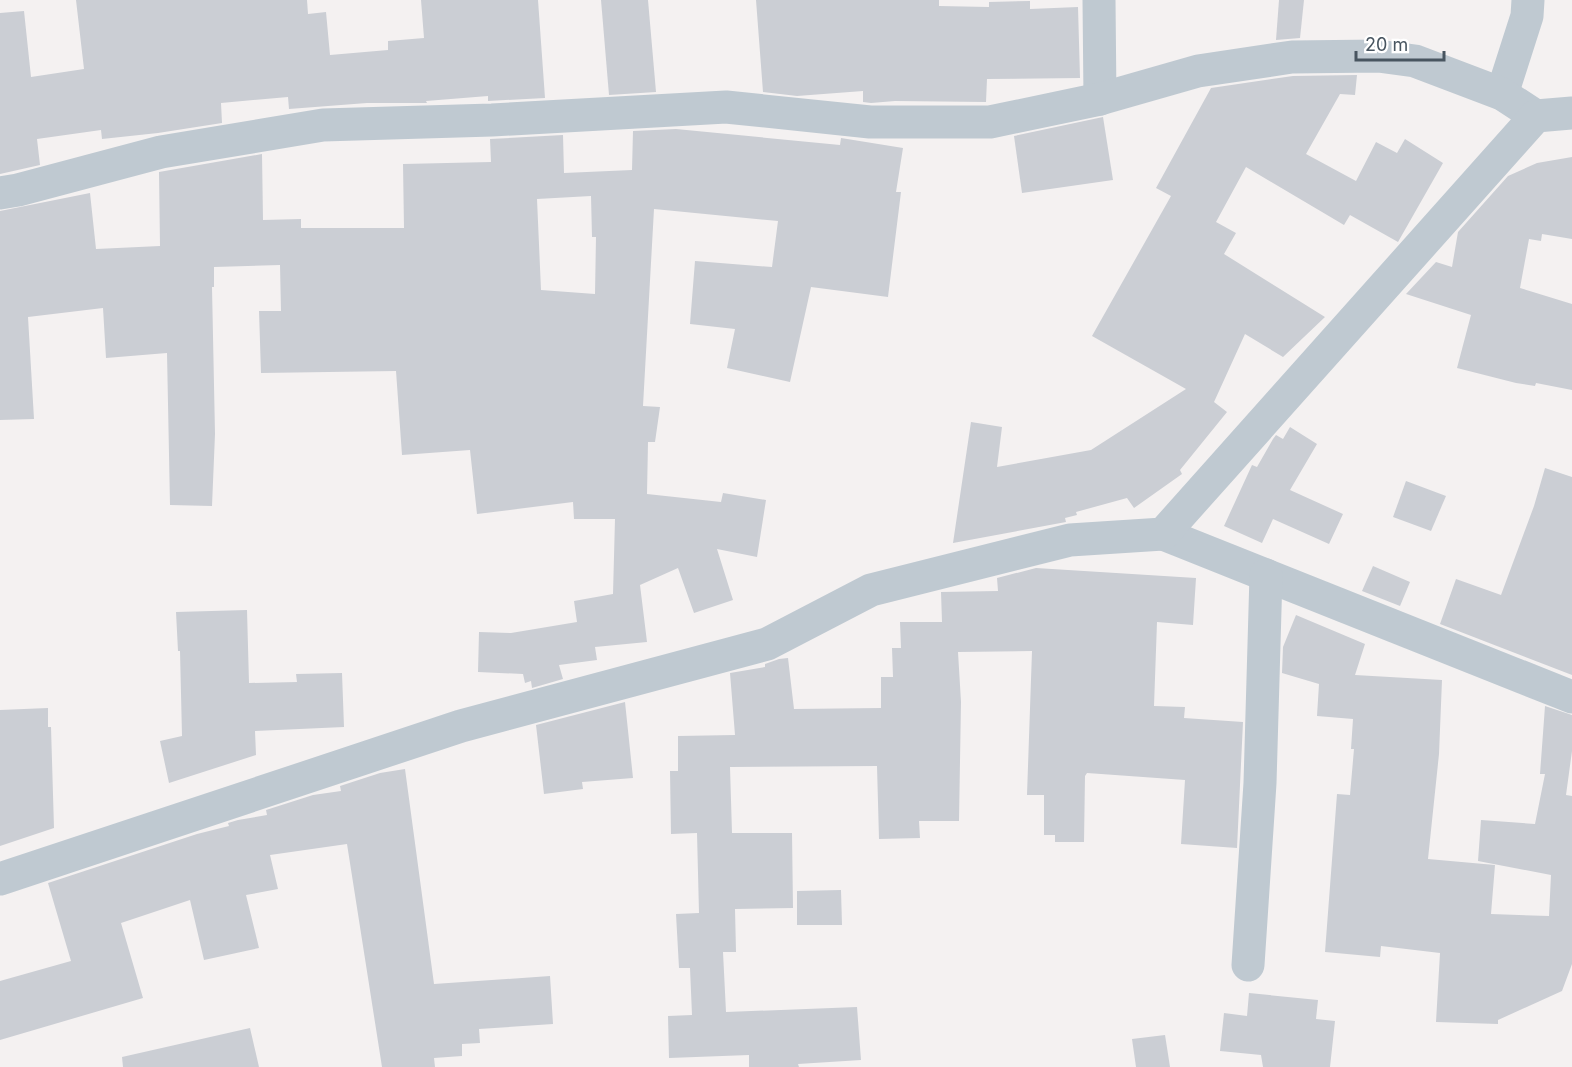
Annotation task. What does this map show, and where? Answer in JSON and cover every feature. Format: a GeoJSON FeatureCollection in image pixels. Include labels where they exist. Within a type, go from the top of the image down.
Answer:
{"type":"FeatureCollection","features":[{"type":"Feature","properties":{"kind":"street"},"geometry":{"type":"LineString","coordinates":[[1099,0],[1100,99]]}},
{"type":"Feature","properties":{"kind":"street"},"geometry":{"type":"LineString","coordinates":[[1502,94],[1527,16],[1528,0]]}},
{"type":"Feature","properties":{"kind":"street"},"geometry":{"type":"LineString","coordinates":[[0,193],[161,152],[323,125],[492,120],[726,107],[870,122],[990,122],[1100,99],[1210,69],[1292,57],[1378,56],[1415,61],[1502,94],[1536,116],[1572,114]]}},
{"type":"Feature","properties":{"kind":"street"},"geometry":{"type":"LineString","coordinates":[[1163,534],[1536,116]]}},
{"type":"Feature","properties":{"kind":"street"},"geometry":{"type":"LineString","coordinates":[[0,879],[461,726],[767,644],[871,590],[1070,540],[1163,534],[1572,697]]}},
{"type":"Feature","properties":{"kind":"street"},"geometry":{"type":"LineString","coordinates":[[1248,965],[1260,783],[1266,575]]}},
{"type":"Feature","properties":{"kind":"building"},"geometry":{"type":"Polygon","coordinates":[[[76,0],[307,0],[308,14],[326,12],[330,55],[388,50],[388,41],[424,38],[421,0],[538,0],[545,98],[488,101],[488,96],[426,101],[427,103],[367,103],[289,109],[288,97],[221,103],[222,123],[102,139],[101,130],[37,139],[40,165],[0,174],[0,13],[24,11],[31,77],[84,69],[76,0]]]}},
{"type":"Feature","properties":{"kind":"building"},"geometry":{"type":"Polygon","coordinates":[[[601,0],[648,0],[656,92],[609,95],[601,0]]]}},
{"type":"Feature","properties":{"kind":"building"},"geometry":{"type":"Polygon","coordinates":[[[756,0],[939,0],[939,6],[989,7],[989,2],[1030,1],[1030,9],[1078,7],[1080,78],[987,79],[986,102],[871,103],[863,102],[863,91],[797,96],[763,92],[756,0]]]}},
{"type":"Feature","properties":{"kind":"building"},"geometry":{"type":"Polygon","coordinates":[[[1279,0],[1304,0],[1300,38],[1276,40],[1279,0]]]}},
{"type":"Feature","properties":{"kind":"building"},"geometry":{"type":"Polygon","coordinates":[[[1357,75],[1355,95],[1340,94],[1306,154],[1356,181],[1376,142],[1397,153],[1405,139],[1443,163],[1398,242],[1350,215],[1344,225],[1246,167],[1216,222],[1236,233],[1224,254],[1325,317],[1283,357],[1245,334],[1214,402],[1227,412],[1180,470],[1182,474],[1134,508],[1127,498],[1076,512],[1077,515],[1065,518],[1066,522],[953,543],[971,422],[1002,427],[997,467],[1091,450],[1186,389],[1092,336],[1171,196],[1156,188],[1211,88],[1293,76],[1357,75]]]}},
{"type":"Feature","properties":{"kind":"building"},"geometry":{"type":"Polygon","coordinates":[[[1103,117],[1113,180],[1022,193],[1014,136],[1103,117]]]}},
{"type":"Feature","properties":{"kind":"building"},"geometry":{"type":"Polygon","coordinates":[[[676,129],[840,145],[841,138],[903,148],[896,192],[901,192],[888,297],[811,287],[790,382],[727,368],[735,329],[690,324],[695,261],[772,267],[778,221],[654,209],[643,406],[660,407],[655,442],[648,442],[647,494],[721,502],[723,493],[766,500],[757,557],[717,549],[733,600],[694,613],[678,568],[640,585],[647,642],[595,647],[597,660],[559,665],[563,679],[532,688],[531,681],[525,683],[523,674],[478,672],[479,632],[511,633],[577,622],[574,601],[613,594],[615,519],[574,519],[573,502],[477,514],[470,450],[402,455],[396,371],[261,373],[259,311],[281,311],[280,265],[214,267],[214,287],[212,287],[215,434],[212,506],[170,505],[167,353],[106,358],[103,308],[28,317],[34,419],[0,420],[0,211],[90,193],[96,249],[160,246],[159,172],[262,154],[263,220],[301,219],[301,228],[404,228],[403,164],[491,162],[490,139],[563,135],[564,173],[632,170],[633,131],[676,129]],[[591,196],[537,199],[541,290],[595,294],[596,237],[592,237],[591,196]]]}},
{"type":"Feature","properties":{"kind":"building"},"geometry":{"type":"Polygon","coordinates":[[[1572,157],[1572,239],[1542,234],[1541,241],[1529,239],[1520,288],[1572,304],[1572,390],[1536,383],[1535,386],[1516,383],[1457,368],[1471,315],[1406,294],[1436,262],[1452,267],[1458,232],[1508,176],[1537,163],[1572,157]]]}},
{"type":"Feature","properties":{"kind":"building"},"geometry":{"type":"Polygon","coordinates":[[[1290,427],[1317,444],[1290,490],[1343,514],[1329,544],[1273,519],[1262,543],[1224,526],[1252,465],[1257,467],[1276,435],[1283,439],[1290,427]]]}},
{"type":"Feature","properties":{"kind":"building"},"geometry":{"type":"Polygon","coordinates":[[[1545,468],[1572,477],[1572,675],[1440,624],[1456,579],[1501,595],[1534,506],[1545,468]]]}},
{"type":"Feature","properties":{"kind":"building"},"geometry":{"type":"Polygon","coordinates":[[[1406,481],[1446,496],[1431,531],[1393,517],[1406,481]]]}},
{"type":"Feature","properties":{"kind":"building"},"geometry":{"type":"Polygon","coordinates":[[[1373,566],[1410,582],[1400,606],[1362,591],[1373,566]]]}},
{"type":"Feature","properties":{"kind":"building"},"geometry":{"type":"Polygon","coordinates":[[[1036,568],[1196,578],[1193,625],[1157,622],[1154,706],[1185,707],[1184,718],[1243,722],[1237,848],[1181,844],[1185,780],[1087,773],[1085,776],[1084,842],[1055,842],[1055,835],[1044,835],[1044,795],[1027,795],[1032,651],[958,652],[961,702],[959,821],[919,821],[920,838],[879,839],[877,766],[730,767],[732,833],[792,833],[793,908],[735,909],[736,952],[723,952],[726,1012],[857,1007],[861,1060],[798,1064],[799,1067],[749,1067],[749,1055],[669,1058],[668,1016],[692,1015],[690,968],[679,968],[676,914],[699,913],[697,833],[671,834],[670,771],[678,771],[678,736],[735,735],[730,673],[765,667],[765,664],[779,659],[788,658],[794,709],[881,708],[881,677],[893,677],[892,648],[901,648],[900,622],[942,622],[941,592],[998,591],[997,578],[1036,568]]]}},
{"type":"Feature","properties":{"kind":"building"},"geometry":{"type":"Polygon","coordinates":[[[247,610],[249,683],[297,682],[296,674],[342,673],[344,727],[255,731],[256,755],[169,783],[160,741],[182,736],[180,651],[178,651],[176,612],[247,610]]]}},
{"type":"Feature","properties":{"kind":"building"},"geometry":{"type":"Polygon","coordinates":[[[1296,615],[1365,644],[1355,675],[1442,680],[1439,754],[1428,859],[1495,865],[1491,914],[1549,916],[1551,875],[1478,861],[1481,820],[1535,824],[1545,774],[1540,774],[1545,706],[1572,715],[1572,751],[1566,795],[1572,796],[1572,964],[1562,991],[1498,1020],[1498,1024],[1436,1022],[1440,953],[1381,946],[1380,957],[1325,952],[1337,794],[1350,795],[1354,749],[1351,749],[1353,719],[1317,716],[1319,684],[1282,673],[1283,647],[1296,615]]]}},
{"type":"Feature","properties":{"kind":"building"},"geometry":{"type":"Polygon","coordinates":[[[625,702],[633,778],[582,782],[583,789],[544,794],[536,725],[625,702]]]}},
{"type":"Feature","properties":{"kind":"building"},"geometry":{"type":"Polygon","coordinates":[[[48,708],[48,727],[51,727],[54,828],[0,846],[0,710],[48,708]]]}},
{"type":"Feature","properties":{"kind":"building"},"geometry":{"type":"Polygon","coordinates":[[[405,769],[434,984],[550,976],[553,1024],[479,1029],[480,1043],[462,1044],[462,1056],[434,1058],[435,1067],[382,1067],[347,844],[270,855],[278,889],[246,895],[259,948],[204,960],[190,900],[121,923],[143,998],[0,1040],[0,981],[71,961],[48,883],[197,834],[229,826],[228,823],[267,815],[266,810],[313,795],[341,791],[340,786],[380,773],[405,769]]]}},
{"type":"Feature","properties":{"kind":"building"},"geometry":{"type":"Polygon","coordinates":[[[841,890],[842,925],[797,925],[797,891],[841,890]]]}},
{"type":"Feature","properties":{"kind":"building"},"geometry":{"type":"Polygon","coordinates":[[[1249,993],[1318,1000],[1316,1019],[1335,1021],[1330,1067],[1263,1067],[1261,1055],[1220,1051],[1224,1013],[1247,1016],[1249,993]]]}},
{"type":"Feature","properties":{"kind":"building"},"geometry":{"type":"Polygon","coordinates":[[[250,1028],[259,1067],[123,1067],[122,1057],[250,1028]]]}},
{"type":"Feature","properties":{"kind":"building"},"geometry":{"type":"Polygon","coordinates":[[[1165,1035],[1170,1067],[1136,1067],[1132,1039],[1165,1035]]]}}]}
